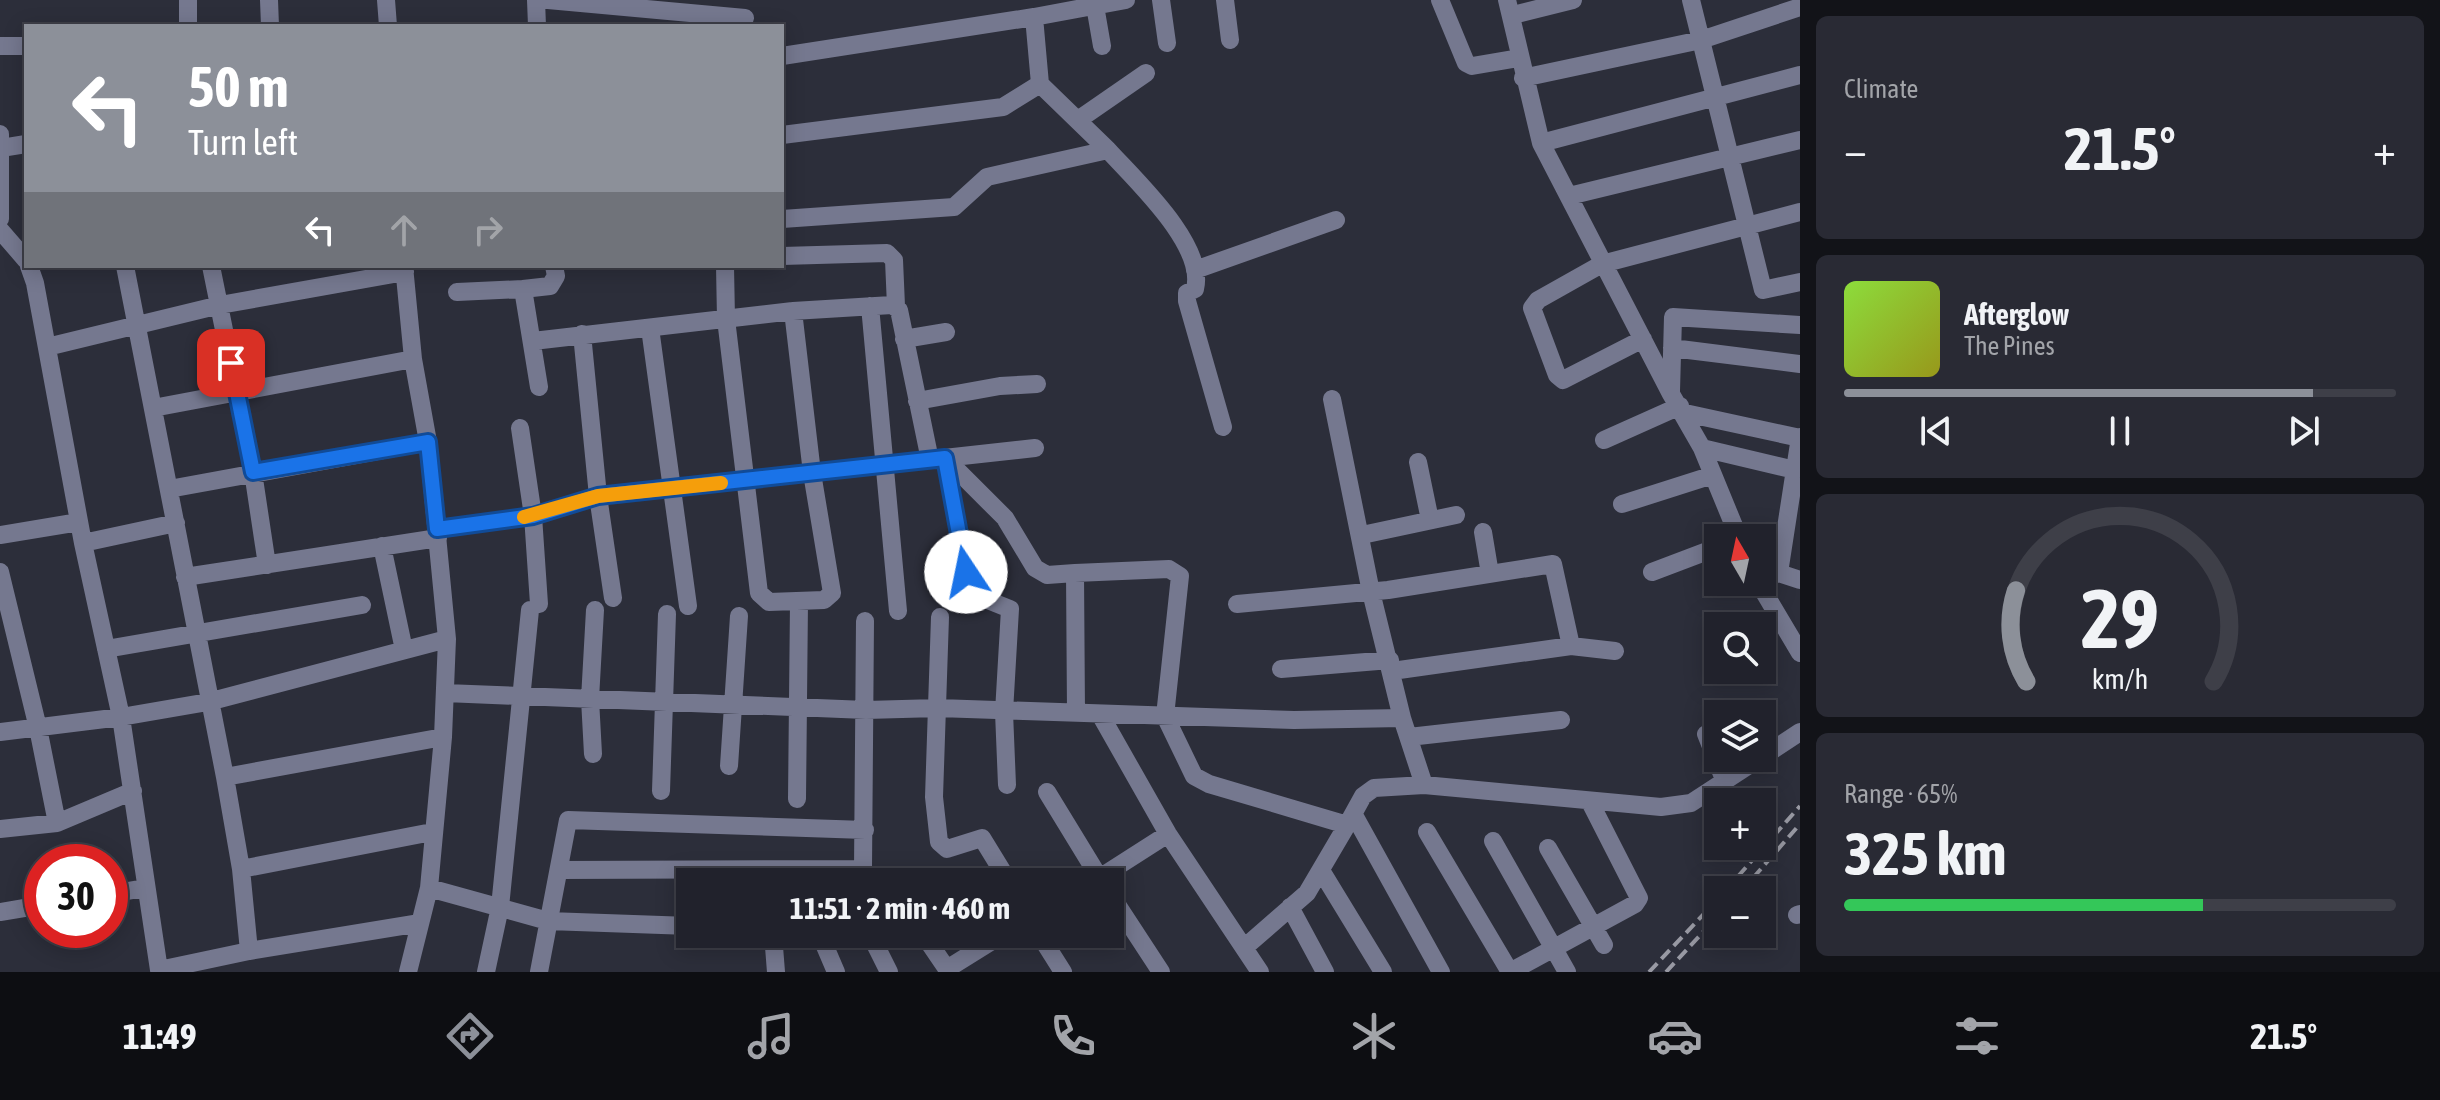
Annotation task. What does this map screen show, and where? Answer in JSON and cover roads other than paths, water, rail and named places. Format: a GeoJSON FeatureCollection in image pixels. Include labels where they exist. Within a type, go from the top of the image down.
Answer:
{"type":"FeatureCollection","features":[{"type":"Feature","properties":{"kind":"street"},"geometry":{"type":"LineString","coordinates":[[188,0],[188,24]]}},
{"type":"Feature","properties":{"kind":"street"},"geometry":{"type":"LineString","coordinates":[[269,0],[270,24]]}},
{"type":"Feature","properties":{"kind":"street"},"geometry":{"type":"LineString","coordinates":[[386,0],[388,24]]}},
{"type":"Feature","properties":{"kind":"street"},"geometry":{"type":"LineString","coordinates":[[536,0],[537,24]]}},
{"type":"Feature","properties":{"kind":"street"},"geometry":{"type":"LineString","coordinates":[[548,0],[745,15]]}},
{"type":"Feature","properties":{"kind":"street"},"geometry":{"type":"LineString","coordinates":[[784,56],[1126,0]]}},
{"type":"Feature","properties":{"kind":"street"},"geometry":{"type":"LineString","coordinates":[[1161,0],[1167,43]]}},
{"type":"Feature","properties":{"kind":"street"},"geometry":{"type":"LineString","coordinates":[[1225,0],[1230,40]]}},
{"type":"Feature","properties":{"kind":"street"},"geometry":{"type":"LineString","coordinates":[[1440,0],[1466,63],[1472,66],[1519,58]]}},
{"type":"Feature","properties":{"kind":"street"},"geometry":{"type":"LineString","coordinates":[[1573,0],[1510,7],[1523,78],[1541,143],[1602,264],[1702,448],[1733,524]]}},
{"type":"Feature","properties":{"kind":"street"},"geometry":{"type":"LineString","coordinates":[[1691,0],[1763,290],[1800,282]]}},
{"type":"Feature","properties":{"kind":"street"},"geometry":{"type":"LineString","coordinates":[[1095,3],[1102,46]]}},
{"type":"Feature","properties":{"kind":"street"},"geometry":{"type":"LineString","coordinates":[[1523,78],[1701,40],[1800,7]]}},
{"type":"Feature","properties":{"kind":"street"},"geometry":{"type":"LineString","coordinates":[[1034,17],[1040,84],[1108,150],[1179,231],[1195,270],[1195,289],[1187,293],[1187,301],[1223,427]]}},
{"type":"Feature","properties":{"kind":"street"},"geometry":{"type":"LineString","coordinates":[[0,46],[24,46]]}},
{"type":"Feature","properties":{"kind":"street"},"geometry":{"type":"LineString","coordinates":[[1078,120],[1146,73]]}},
{"type":"Feature","properties":{"kind":"street"},"geometry":{"type":"LineString","coordinates":[[1541,143],[1800,75]]}},
{"type":"Feature","properties":{"kind":"street"},"geometry":{"type":"LineString","coordinates":[[784,135],[1003,107],[1040,84]]}},
{"type":"Feature","properties":{"kind":"street"},"geometry":{"type":"LineString","coordinates":[[0,134],[0,219]]}},
{"type":"Feature","properties":{"kind":"street"},"geometry":{"type":"LineString","coordinates":[[1569,196],[1800,140]]}},
{"type":"Feature","properties":{"kind":"street"},"geometry":{"type":"LineString","coordinates":[[1,148],[24,144]]}},
{"type":"Feature","properties":{"kind":"street"},"geometry":{"type":"LineString","coordinates":[[784,219],[954,207],[987,177],[1108,150]]}},
{"type":"Feature","properties":{"kind":"street"},"geometry":{"type":"LineString","coordinates":[[1643,339],[1568,378],[1557,375],[1532,308],[1538,300],[1602,264],[1800,212]]}},
{"type":"Feature","properties":{"kind":"street"},"geometry":{"type":"LineString","coordinates":[[1195,270],[1336,220]]}},
{"type":"Feature","properties":{"kind":"street"},"geometry":{"type":"LineString","coordinates":[[0,230],[24,258]]}},
{"type":"Feature","properties":{"kind":"street"},"geometry":{"type":"LineString","coordinates":[[784,256],[887,253],[894,260],[896,306],[917,401],[938,459],[970,593],[1010,609],[1004,712],[1007,785]]}},
{"type":"Feature","properties":{"kind":"street"},"geometry":{"type":"LineString","coordinates":[[30,268],[83,543],[121,717],[145,888],[151,971],[249,951],[420,923]]}},
{"type":"Feature","properties":{"kind":"street"},"geometry":{"type":"LineString","coordinates":[[125,268],[176,523],[194,635],[225,777],[241,869],[249,951]]}},
{"type":"Feature","properties":{"kind":"street"},"geometry":{"type":"LineString","coordinates":[[211,268],[253,472],[267,565]]}},
{"type":"Feature","properties":{"kind":"street"},"geometry":{"type":"LineString","coordinates":[[457,292],[550,286],[556,276],[554,268]]}},
{"type":"Feature","properties":{"kind":"street"},"geometry":{"type":"LineString","coordinates":[[725,268],[726,319],[760,598],[769,602],[828,599],[832,593],[812,473],[793,311]]}},
{"type":"Feature","properties":{"kind":"street"},"geometry":{"type":"LineString","coordinates":[[47,347],[220,305],[404,269],[413,359],[428,442],[447,639],[443,737],[429,888],[408,972]]}},
{"type":"Feature","properties":{"kind":"street"},"geometry":{"type":"LineString","coordinates":[[523,289],[539,387]]}},
{"type":"Feature","properties":{"kind":"street"},"geometry":{"type":"LineString","coordinates":[[870,306],[898,611]]}},
{"type":"Feature","properties":{"kind":"street"},"geometry":{"type":"LineString","coordinates":[[533,341],[793,311],[896,306]]}},
{"type":"Feature","properties":{"kind":"street"},"geometry":{"type":"LineString","coordinates":[[1679,404],[1672,348],[1673,317],[1800,325]]}},
{"type":"Feature","properties":{"kind":"street"},"geometry":{"type":"LineString","coordinates":[[650,328],[688,606]]}},
{"type":"Feature","properties":{"kind":"street"},"geometry":{"type":"LineString","coordinates":[[904,339],[946,332]]}},
{"type":"Feature","properties":{"kind":"street"},"geometry":{"type":"LineString","coordinates":[[582,334],[598,496],[613,598]]}},
{"type":"Feature","properties":{"kind":"street"},"geometry":{"type":"LineString","coordinates":[[1672,348],[1800,364]]}},
{"type":"Feature","properties":{"kind":"street"},"geometry":{"type":"LineString","coordinates":[[153,408],[413,359]]}},
{"type":"Feature","properties":{"kind":"street"},"geometry":{"type":"LineString","coordinates":[[917,401],[1000,386],[1037,384]]}},
{"type":"Feature","properties":{"kind":"street"},"geometry":{"type":"LineString","coordinates":[[1332,399],[1362,535],[1371,592],[1402,718],[1424,785]]}},
{"type":"Feature","properties":{"kind":"street"},"geometry":{"type":"LineString","coordinates":[[1604,440],[1679,404],[1800,438],[1795,470],[1776,541]]}},
{"type":"Feature","properties":{"kind":"street"},"geometry":{"type":"LineString","coordinates":[[486,972],[500,907],[522,697],[535,607],[533,516],[520,428]]}},
{"type":"Feature","properties":{"kind":"street"},"geometry":{"type":"LineString","coordinates":[[169,489],[428,442]]}},
{"type":"Feature","properties":{"kind":"street"},"geometry":{"type":"LineString","coordinates":[[185,577],[382,546],[533,516],[598,496],[1035,448]]}},
{"type":"Feature","properties":{"kind":"street"},"geometry":{"type":"LineString","coordinates":[[1702,448],[1795,470]]}},
{"type":"Feature","properties":{"kind":"street"},"geometry":{"type":"LineString","coordinates":[[938,459],[1005,518],[1035,568],[1047,575],[1169,569],[1180,576],[1165,716],[1194,776],[1209,784],[1350,820],[1441,972]]}},
{"type":"Feature","properties":{"kind":"street"},"geometry":{"type":"LineString","coordinates":[[1418,462],[1430,520]]}},
{"type":"Feature","properties":{"kind":"street"},"geometry":{"type":"LineString","coordinates":[[1622,504],[1713,475]]}},
{"type":"Feature","properties":{"kind":"street"},"geometry":{"type":"LineString","coordinates":[[1362,535],[1456,515]]}},
{"type":"Feature","properties":{"kind":"street"},"geometry":{"type":"LineString","coordinates":[[0,535],[79,522]]}},
{"type":"Feature","properties":{"kind":"street"},"geometry":{"type":"LineString","coordinates":[[83,543],[176,523]]}},
{"type":"Feature","properties":{"kind":"street"},"geometry":{"type":"LineString","coordinates":[[1483,532],[1490,574]]}},
{"type":"Feature","properties":{"kind":"street"},"geometry":{"type":"LineString","coordinates":[[382,546],[404,650]]}},
{"type":"Feature","properties":{"kind":"street"},"geometry":{"type":"LineString","coordinates":[[1652,572],[1704,552]]}},
{"type":"Feature","properties":{"kind":"street"},"geometry":{"type":"LineString","coordinates":[[1237,604],[1371,592],[1553,564],[1571,646]]}},
{"type":"Feature","properties":{"kind":"street"},"geometry":{"type":"LineString","coordinates":[[0,572],[38,728],[57,823]]}},
{"type":"Feature","properties":{"kind":"street"},"geometry":{"type":"LineString","coordinates":[[1075,573],[1076,713]]}},
{"type":"Feature","properties":{"kind":"street"},"geometry":{"type":"LineString","coordinates":[[1776,579],[1800,580]]}},
{"type":"Feature","properties":{"kind":"street"},"geometry":{"type":"LineString","coordinates":[[1774,596],[1800,653]]}},
{"type":"Feature","properties":{"kind":"street"},"geometry":{"type":"LineString","coordinates":[[797,799],[799,602]]}},
{"type":"Feature","properties":{"kind":"street"},"geometry":{"type":"LineString","coordinates":[[106,649],[362,605]]}},
{"type":"Feature","properties":{"kind":"street"},"geometry":{"type":"LineString","coordinates":[[593,754],[590,699],[595,610]]}},
{"type":"Feature","properties":{"kind":"street"},"geometry":{"type":"LineString","coordinates":[[661,791],[667,614]]}},
{"type":"Feature","properties":{"kind":"street"},"geometry":{"type":"LineString","coordinates":[[729,766],[739,616]]}},
{"type":"Feature","properties":{"kind":"street"},"geometry":{"type":"LineString","coordinates":[[940,617],[934,797],[939,842],[947,849],[982,838],[1000,868]]}},
{"type":"Feature","properties":{"kind":"street"},"geometry":{"type":"LineString","coordinates":[[863,868],[865,621]]}},
{"type":"Feature","properties":{"kind":"street"},"geometry":{"type":"LineString","coordinates":[[0,732],[121,717],[208,702],[447,639]]}},
{"type":"Feature","properties":{"kind":"street"},"geometry":{"type":"LineString","coordinates":[[1281,669],[1391,665],[1571,646],[1615,651]]}},
{"type":"Feature","properties":{"kind":"street"},"geometry":{"type":"LineString","coordinates":[[445,693],[866,710],[938,708],[1101,716],[1294,720],[1402,718]]}},
{"type":"Feature","properties":{"kind":"street"},"geometry":{"type":"LineString","coordinates":[[1101,716],[1168,834],[1260,972]]}},
{"type":"Feature","properties":{"kind":"street"},"geometry":{"type":"LineString","coordinates":[[1409,737],[1561,720]]}},
{"type":"Feature","properties":{"kind":"street"},"geometry":{"type":"LineString","coordinates":[[1776,748],[1800,732]]}},
{"type":"Feature","properties":{"kind":"street"},"geometry":{"type":"LineString","coordinates":[[225,777],[443,737]]}},
{"type":"Feature","properties":{"kind":"street"},"geometry":{"type":"LineString","coordinates":[[1721,772],[1725,782]]}},
{"type":"Feature","properties":{"kind":"street"},"geometry":{"type":"LineString","coordinates":[[1245,947],[1290,907],[1322,872],[1363,796],[1374,788],[1424,785],[1590,802],[1676,807],[1691,803],[1740,772]]}},
{"type":"Feature","properties":{"kind":"street"},"geometry":{"type":"LineString","coordinates":[[0,829],[57,823],[133,791]]}},
{"type":"Feature","properties":{"kind":"street"},"geometry":{"type":"LineString","coordinates":[[1047,792],[1091,868]]}},
{"type":"Feature","properties":{"kind":"street"},"geometry":{"type":"LineString","coordinates":[[1427,832],[1510,972],[1639,898],[1590,802]]}},
{"type":"Feature","properties":{"kind":"street"},"geometry":{"type":"LineString","coordinates":[[539,972],[568,820],[865,830]]}},
{"type":"Feature","properties":{"kind":"street"},"geometry":{"type":"LineString","coordinates":[[241,869],[432,832]]}},
{"type":"Feature","properties":{"kind":"street"},"geometry":{"type":"LineString","coordinates":[[1117,868],[1168,834]]}},
{"type":"Feature","properties":{"kind":"street"},"geometry":{"type":"LineString","coordinates":[[1493,841],[1567,972]]}},
{"type":"Feature","properties":{"kind":"street"},"geometry":{"type":"LineString","coordinates":[[1548,848],[1604,945]]}},
{"type":"Feature","properties":{"kind":"street"},"geometry":{"type":"LineString","coordinates":[[559,870],[676,874]]}},
{"type":"Feature","properties":{"kind":"street"},"geometry":{"type":"LineString","coordinates":[[1322,872],[1383,972]]}},
{"type":"Feature","properties":{"kind":"street"},"geometry":{"type":"LineString","coordinates":[[128,891],[145,888]]}},
{"type":"Feature","properties":{"kind":"street"},"geometry":{"type":"LineString","coordinates":[[429,888],[548,921],[676,926]]}},
{"type":"Feature","properties":{"kind":"street"},"geometry":{"type":"LineString","coordinates":[[1290,907],[1325,972]]}},
{"type":"Feature","properties":{"kind":"street"},"geometry":{"type":"LineString","coordinates":[[0,912],[24,908]]}},
{"type":"Feature","properties":{"kind":"street"},"geometry":{"type":"LineString","coordinates":[[1124,915],[1161,972]]}},
{"type":"Feature","properties":{"kind":"street"},"geometry":{"type":"LineString","coordinates":[[774,948],[776,972]]}},
{"type":"Feature","properties":{"kind":"street"},"geometry":{"type":"LineString","coordinates":[[826,948],[836,972]]}},
{"type":"Feature","properties":{"kind":"street"},"geometry":{"type":"LineString","coordinates":[[877,948],[889,972]]}},
{"type":"Feature","properties":{"kind":"street"},"geometry":{"type":"LineString","coordinates":[[933,948],[948,970],[982,948]]}},
{"type":"Feature","properties":{"kind":"street"},"geometry":{"type":"LineString","coordinates":[[1048,948],[1063,972]]}},
{"type":"Feature","properties":{"kind":"railway"},"geometry":{"type":"LineString","coordinates":[[1738,876],[1800,806]]}},
{"type":"Feature","properties":{"kind":"railway"},"geometry":{"type":"LineString","coordinates":[[1755,876],[1800,824]]}},
{"type":"Feature","properties":{"kind":"railway"},"geometry":{"type":"LineString","coordinates":[[1649,972],[1704,914]]}},
{"type":"Feature","properties":{"kind":"railway"},"geometry":{"type":"LineString","coordinates":[[1666,972],[1704,931]]}}]}
